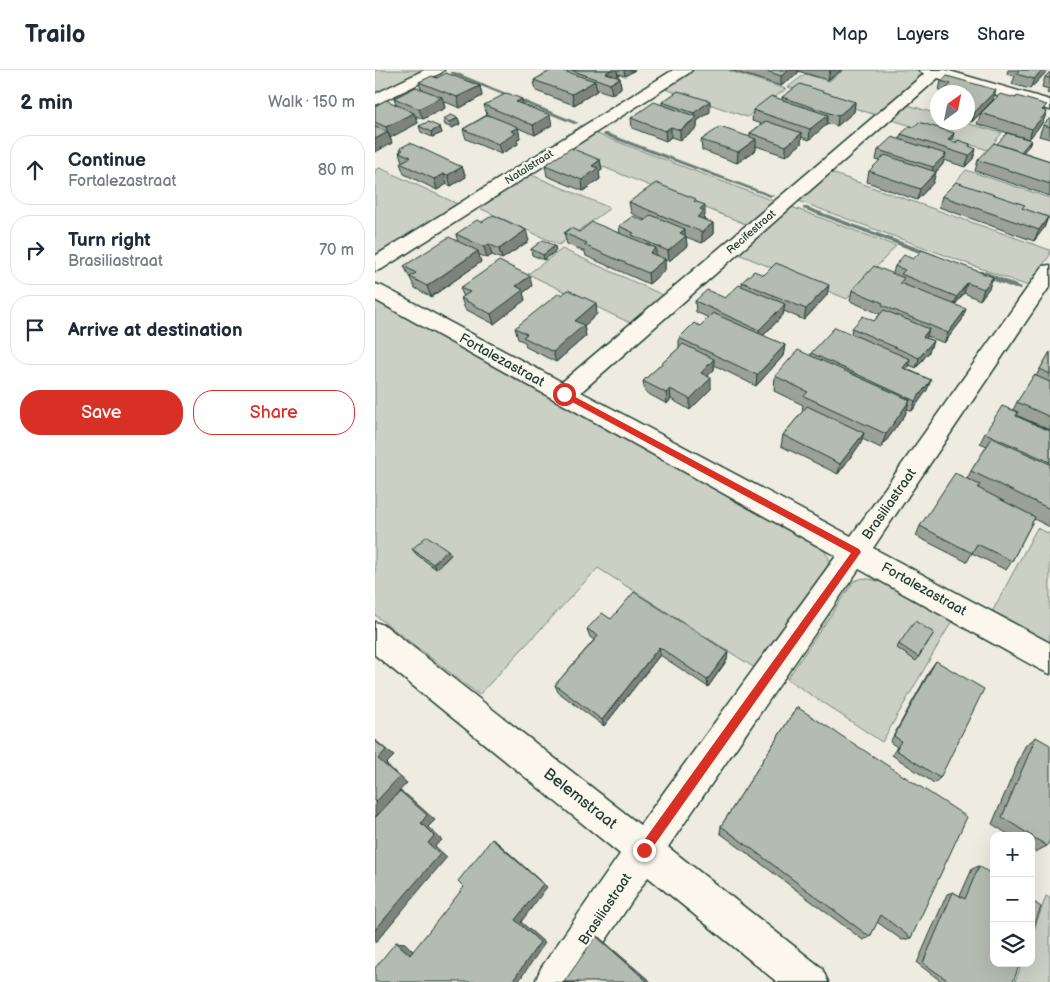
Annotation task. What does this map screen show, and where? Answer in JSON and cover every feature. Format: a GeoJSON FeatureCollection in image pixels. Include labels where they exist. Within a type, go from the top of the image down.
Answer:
{"type":"FeatureCollection","features":[{"type":"Feature","properties":{"kind":"street"},"geometry":{"type":"LineString","coordinates":[[375,100],[436,70]]}},
{"type":"Feature","properties":{"kind":"street","name":"Natalstraat"},"geometry":{"type":"LineString","coordinates":[[375,265],[684,70]]}},
{"type":"Feature","properties":{"kind":"street"},"geometry":{"type":"LineString","coordinates":[[933,71],[1050,105]]}},
{"type":"Feature","properties":{"kind":"street","name":"Recifestraat"},"geometry":{"type":"LineString","coordinates":[[564,394],[933,71]]}},
{"type":"Feature","properties":{"kind":"street","name":"Brasiliastraat"},"geometry":{"type":"LineString","coordinates":[[555,982],[644,850],[856,552],[1050,271]]}},
{"type":"Feature","properties":{"kind":"street","name":"Fortalezastraat"},"geometry":{"type":"LineString","coordinates":[[375,291],[1050,659]]}},
{"type":"Feature","properties":{"kind":"street","name":"Belemstraat"},"geometry":{"type":"LineString","coordinates":[[375,636],[808,982]]}},
{"type":"Feature","properties":{"kind":"shaded area"},"geometry":{"type":"Polygon","coordinates":[[[375,70],[428,70],[375,96],[375,70]]]}},
{"type":"Feature","properties":{"kind":"shaded area"},"geometry":{"type":"Polygon","coordinates":[[[689,70],[727,70],[786,89],[747,117],[662,88],[689,70]]]}},
{"type":"Feature","properties":{"kind":"shaded area"},"geometry":{"type":"Polygon","coordinates":[[[844,70],[916,70],[924,74],[879,116],[788,87],[805,74],[829,81],[844,70]]]}},
{"type":"Feature","properties":{"kind":"shaded area"},"geometry":{"type":"Polygon","coordinates":[[[905,104],[930,112],[930,130],[975,130],[975,126],[1002,133],[988,150],[889,119],[905,104]]]}},
{"type":"Feature","properties":{"kind":"shaded area"},"geometry":{"type":"Polygon","coordinates":[[[592,132],[779,203],[753,227],[563,151],[592,132]]]}},
{"type":"Feature","properties":{"kind":"shaded area"},"geometry":{"type":"Polygon","coordinates":[[[380,168],[460,205],[375,258],[375,170],[380,168]]]}},
{"type":"Feature","properties":{"kind":"shaded area"},"geometry":{"type":"Polygon","coordinates":[[[966,170],[1050,198],[1050,219],[952,186],[966,170]]]}},
{"type":"Feature","properties":{"kind":"shaded area"},"geometry":{"type":"Polygon","coordinates":[[[829,172],[1050,250],[1050,255],[1028,286],[796,200],[829,172]]]}},
{"type":"Feature","properties":{"kind":"shaded area"},"geometry":{"type":"Polygon","coordinates":[[[527,173],[610,208],[559,245],[475,206],[527,173]]]}},
{"type":"Feature","properties":{"kind":"shaded area"},"geometry":{"type":"Polygon","coordinates":[[[789,206],[896,246],[847,299],[736,253],[789,206]]]}},
{"type":"Feature","properties":{"kind":"shaded area"},"geometry":{"type":"Polygon","coordinates":[[[562,249],[665,296],[632,324],[528,274],[562,249]]]}},
{"type":"Feature","properties":{"kind":"shaded area"},"geometry":{"type":"Polygon","coordinates":[[[375,299],[819,543],[829,558],[826,576],[758,670],[598,568],[479,695],[375,615],[375,299]]]}},
{"type":"Feature","properties":{"kind":"shaded area"},"geometry":{"type":"Polygon","coordinates":[[[1037,528],[1050,534],[1050,643],[992,612],[1037,528]]]}},
{"type":"Feature","properties":{"kind":"shaded area"},"geometry":{"type":"Polygon","coordinates":[[[863,578],[884,582],[952,621],[882,742],[787,679],[854,581],[863,578]]]}},
{"type":"Feature","properties":{"kind":"shaded area"},"geometry":{"type":"Polygon","coordinates":[[[1046,896],[1050,898],[1050,982],[1015,982],[1021,967],[1035,967],[1035,927],[1046,896]]]}},
{"type":"Feature","properties":{"kind":"building"},"geometry":{"type":"Polygon","coordinates":[[[552,70],[560,70],[595,81],[572,94],[534,80],[552,70]]]}},
{"type":"Feature","properties":{"kind":"building"},"geometry":{"type":"Polygon","coordinates":[[[571,70],[611,70],[606,73],[620,78],[610,84],[571,70]]]}},
{"type":"Feature","properties":{"kind":"building"},"geometry":{"type":"Polygon","coordinates":[[[763,70],[789,70],[781,76],[763,70]]]}},
{"type":"Feature","properties":{"kind":"building"},"geometry":{"type":"Polygon","coordinates":[[[1019,70],[1042,70],[1034,79],[1016,74],[1019,70]]]}},
{"type":"Feature","properties":{"kind":"building"},"geometry":{"type":"Polygon","coordinates":[[[446,73],[480,86],[457,97],[419,82],[432,76],[437,78],[446,73]]]}},
{"type":"Feature","properties":{"kind":"building"},"geometry":{"type":"Polygon","coordinates":[[[947,76],[996,90],[975,112],[975,85],[950,85],[951,84],[941,81],[947,76]]]}},
{"type":"Feature","properties":{"kind":"building"},"geometry":{"type":"Polygon","coordinates":[[[800,84],[855,102],[838,116],[782,97],[800,84]]]}},
{"type":"Feature","properties":{"kind":"building"},"geometry":{"type":"Polygon","coordinates":[[[416,87],[442,97],[419,109],[394,98],[416,87]]]}},
{"type":"Feature","properties":{"kind":"building"},"geometry":{"type":"Polygon","coordinates":[[[678,91],[710,101],[694,113],[662,102],[678,91]]]}},
{"type":"Feature","properties":{"kind":"building"},"geometry":{"type":"Polygon","coordinates":[[[507,93],[522,99],[516,102],[550,115],[533,125],[484,105],[507,93]]]}},
{"type":"Feature","properties":{"kind":"building"},"geometry":{"type":"Polygon","coordinates":[[[1000,94],[1016,98],[1017,96],[1047,105],[1042,110],[1047,112],[1032,129],[981,113],[1000,94]]]}},
{"type":"Feature","properties":{"kind":"building"},"geometry":{"type":"Polygon","coordinates":[[[771,96],[828,115],[810,129],[753,110],[771,96]]]}},
{"type":"Feature","properties":{"kind":"building"},"geometry":{"type":"Polygon","coordinates":[[[386,100],[414,113],[386,127],[375,122],[375,106],[386,100]]]}},
{"type":"Feature","properties":{"kind":"building"},"geometry":{"type":"Polygon","coordinates":[[[654,102],[697,117],[680,130],[671,127],[665,131],[631,118],[654,102]]]}},
{"type":"Feature","properties":{"kind":"building"},"geometry":{"type":"Polygon","coordinates":[[[451,115],[458,118],[450,122],[443,119],[451,115]]]}},
{"type":"Feature","properties":{"kind":"building"},"geometry":{"type":"Polygon","coordinates":[[[488,115],[518,127],[511,131],[516,133],[498,144],[463,129],[488,115]]]}},
{"type":"Feature","properties":{"kind":"building"},"geometry":{"type":"Polygon","coordinates":[[[1050,118],[1050,127],[1043,125],[1050,118]]]}},
{"type":"Feature","properties":{"kind":"building"},"geometry":{"type":"Polygon","coordinates":[[[766,121],[802,133],[786,146],[750,133],[766,121]]]}},
{"type":"Feature","properties":{"kind":"building"},"geometry":{"type":"Polygon","coordinates":[[[428,122],[440,127],[431,132],[419,126],[428,122]]]}},
{"type":"Feature","properties":{"kind":"building"},"geometry":{"type":"Polygon","coordinates":[[[919,122],[930,125],[930,130],[944,130],[954,133],[948,140],[956,143],[958,140],[970,144],[969,146],[976,149],[969,156],[901,134],[910,126],[914,127],[919,122]]]}},
{"type":"Feature","properties":{"kind":"building"},"geometry":{"type":"Polygon","coordinates":[[[375,127],[388,132],[375,139],[375,127]]]}},
{"type":"Feature","properties":{"kind":"building"},"geometry":{"type":"Polygon","coordinates":[[[720,127],[756,139],[738,152],[701,140],[720,127]]]}},
{"type":"Feature","properties":{"kind":"building"},"geometry":{"type":"Polygon","coordinates":[[[1007,133],[1031,140],[1021,152],[997,144],[1007,133]]]}},
{"type":"Feature","properties":{"kind":"building"},"geometry":{"type":"Polygon","coordinates":[[[892,137],[946,154],[933,167],[878,150],[892,137]]]}},
{"type":"Feature","properties":{"kind":"building"},"geometry":{"type":"Polygon","coordinates":[[[410,143],[462,167],[448,175],[444,174],[434,179],[400,163],[411,157],[399,152],[403,150],[400,148],[410,143]]]}},
{"type":"Feature","properties":{"kind":"building"},"geometry":{"type":"Polygon","coordinates":[[[994,143],[1050,161],[1050,184],[978,160],[994,143]]]}},
{"type":"Feature","properties":{"kind":"building"},"geometry":{"type":"Polygon","coordinates":[[[571,148],[600,160],[592,166],[598,168],[582,180],[545,165],[571,148]]]}},
{"type":"Feature","properties":{"kind":"building"},"geometry":{"type":"Polygon","coordinates":[[[885,155],[936,172],[920,189],[869,171],[885,155]]]}},
{"type":"Feature","properties":{"kind":"building"},"geometry":{"type":"Polygon","coordinates":[[[956,182],[1025,205],[1022,208],[1048,217],[1039,230],[942,196],[956,182]]]}},
{"type":"Feature","properties":{"kind":"building"},"geometry":{"type":"Polygon","coordinates":[[[656,183],[696,199],[694,201],[705,205],[700,209],[704,211],[697,217],[713,223],[702,232],[629,202],[656,183]]]}},
{"type":"Feature","properties":{"kind":"building"},"geometry":{"type":"Polygon","coordinates":[[[493,215],[526,230],[499,249],[489,244],[484,247],[456,234],[477,220],[482,222],[493,215]]]}},
{"type":"Feature","properties":{"kind":"building"},"geometry":{"type":"Polygon","coordinates":[[[651,215],[685,229],[680,233],[686,236],[668,251],[632,235],[634,233],[619,226],[633,216],[644,221],[651,215]]]}},
{"type":"Feature","properties":{"kind":"building"},"geometry":{"type":"Polygon","coordinates":[[[592,222],[656,248],[650,253],[665,259],[648,273],[584,245],[587,243],[564,233],[571,228],[579,232],[592,222]]]}},
{"type":"Feature","properties":{"kind":"building"},"geometry":{"type":"Polygon","coordinates":[[[449,237],[478,251],[427,286],[410,277],[416,273],[404,266],[449,237]]]}},
{"type":"Feature","properties":{"kind":"building"},"geometry":{"type":"Polygon","coordinates":[[[543,240],[555,246],[543,255],[531,249],[543,240]]]}},
{"type":"Feature","properties":{"kind":"building"},"geometry":{"type":"Polygon","coordinates":[[[922,250],[993,277],[984,289],[967,283],[957,297],[901,274],[905,270],[895,266],[904,255],[913,259],[922,250]]]}},
{"type":"Feature","properties":{"kind":"building"},"geometry":{"type":"Polygon","coordinates":[[[499,261],[530,276],[516,286],[523,290],[491,314],[461,298],[470,292],[460,288],[499,261]]]}},
{"type":"Feature","properties":{"kind":"building"},"geometry":{"type":"Polygon","coordinates":[[[776,263],[829,285],[806,309],[742,282],[754,271],[764,275],[776,263]]]}},
{"type":"Feature","properties":{"kind":"building"},"geometry":{"type":"Polygon","coordinates":[[[874,266],[904,278],[900,283],[966,309],[948,333],[852,290],[874,266]]]}},
{"type":"Feature","properties":{"kind":"building"},"geometry":{"type":"Polygon","coordinates":[[[739,285],[785,304],[759,330],[695,301],[707,290],[725,298],[739,285]]]}},
{"type":"Feature","properties":{"kind":"building"},"geometry":{"type":"Polygon","coordinates":[[[568,290],[596,303],[575,321],[584,325],[553,352],[523,337],[527,334],[515,328],[559,293],[562,295],[568,290]]]}},
{"type":"Feature","properties":{"kind":"building"},"geometry":{"type":"Polygon","coordinates":[[[884,310],[929,329],[923,337],[933,341],[919,358],[852,328],[863,316],[874,321],[884,310]]]}},
{"type":"Feature","properties":{"kind":"building"},"geometry":{"type":"Polygon","coordinates":[[[713,313],[785,345],[757,375],[679,338],[694,323],[700,326],[713,313]]]}},
{"type":"Feature","properties":{"kind":"building"},"geometry":{"type":"Polygon","coordinates":[[[835,327],[910,359],[903,368],[931,380],[915,401],[811,353],[835,327]]]}},
{"type":"Feature","properties":{"kind":"building"},"geometry":{"type":"Polygon","coordinates":[[[683,344],[714,359],[701,373],[711,378],[690,399],[670,389],[666,393],[643,381],[683,344]]]}},
{"type":"Feature","properties":{"kind":"building"},"geometry":{"type":"Polygon","coordinates":[[[798,350],[910,400],[886,434],[804,396],[808,392],[775,376],[798,350]]]}},
{"type":"Feature","properties":{"kind":"building"},"geometry":{"type":"Polygon","coordinates":[[[1050,352],[1050,374],[1040,369],[1050,352]]]}},
{"type":"Feature","properties":{"kind":"building"},"geometry":{"type":"Polygon","coordinates":[[[1034,375],[1050,382],[1050,417],[1017,402],[1034,375]]]}},
{"type":"Feature","properties":{"kind":"building"},"geometry":{"type":"Polygon","coordinates":[[[807,406],[864,433],[840,464],[783,435],[807,406]]]}},
{"type":"Feature","properties":{"kind":"building"},"geometry":{"type":"Polygon","coordinates":[[[1002,406],[1018,412],[1016,416],[1050,431],[1050,462],[985,433],[1002,406]]]}},
{"type":"Feature","properties":{"kind":"building"},"geometry":{"type":"Polygon","coordinates":[[[992,438],[1050,464],[1050,509],[971,471],[992,438]]]}},
{"type":"Feature","properties":{"kind":"building"},"geometry":{"type":"Polygon","coordinates":[[[955,473],[980,485],[978,488],[1035,517],[1012,561],[977,544],[972,553],[920,526],[955,473]]]}},
{"type":"Feature","properties":{"kind":"building"},"geometry":{"type":"Polygon","coordinates":[[[427,536],[448,550],[433,564],[412,549],[427,536]]]}},
{"type":"Feature","properties":{"kind":"building"},"geometry":{"type":"Polygon","coordinates":[[[634,592],[728,652],[707,680],[659,647],[602,720],[555,685],[598,636],[587,629],[602,613],[611,619],[634,592]]]}},
{"type":"Feature","properties":{"kind":"building"},"geometry":{"type":"Polygon","coordinates":[[[915,621],[934,633],[918,657],[899,644],[915,621]]]}},
{"type":"Feature","properties":{"kind":"building"},"geometry":{"type":"Polygon","coordinates":[[[936,661],[984,689],[940,778],[896,750],[901,741],[894,736],[936,661]]]}},
{"type":"Feature","properties":{"kind":"building"},"geometry":{"type":"Polygon","coordinates":[[[797,707],[967,817],[911,938],[881,915],[870,937],[721,826],[797,707]]]}},
{"type":"Feature","properties":{"kind":"building"},"geometry":{"type":"Polygon","coordinates":[[[1036,737],[1050,745],[1050,840],[1047,846],[1035,838],[1035,832],[1025,832],[1002,817],[1036,737]]]}},
{"type":"Feature","properties":{"kind":"building"},"geometry":{"type":"Polygon","coordinates":[[[375,741],[386,750],[378,759],[399,777],[375,803],[375,741]]]}},
{"type":"Feature","properties":{"kind":"building"},"geometry":{"type":"Polygon","coordinates":[[[400,791],[427,815],[421,823],[434,836],[428,843],[440,854],[375,930],[375,818],[400,791]]]}},
{"type":"Feature","properties":{"kind":"building"},"geometry":{"type":"Polygon","coordinates":[[[492,839],[543,884],[515,920],[540,942],[512,982],[375,982],[375,968],[396,942],[410,955],[464,887],[458,881],[492,839]]]}},
{"type":"Feature","properties":{"kind":"building"},"geometry":{"type":"Polygon","coordinates":[[[979,866],[990,873],[990,967],[1019,967],[1013,982],[950,982],[923,963],[953,892],[965,899],[979,866]]]}},
{"type":"Feature","properties":{"kind":"building"},"geometry":{"type":"Polygon","coordinates":[[[1035,903],[1041,907],[1035,923],[1035,903]]]}},
{"type":"Feature","properties":{"kind":"building"},"geometry":{"type":"Polygon","coordinates":[[[596,936],[648,982],[564,982],[596,936]]]}},
{"type":"Feature","properties":{"kind":"waterway"},"geometry":{"type":"LineString","coordinates":[[453,73],[576,123]]}},
{"type":"Feature","properties":{"kind":"waterway"},"geometry":{"type":"LineString","coordinates":[[605,134],[772,196]]}},
{"type":"Feature","properties":{"kind":"waterway"},"geometry":{"type":"LineString","coordinates":[[805,208],[933,255]]}},
{"type":"Feature","properties":{"kind":"waterway"},"geometry":{"type":"LineString","coordinates":[[982,273],[1018,287]]}},
{"type":"Feature","properties":{"kind":"route"},"geometry":{"type":"LineString","coordinates":[[564,394],[856,552],[644,850]]}}]}
